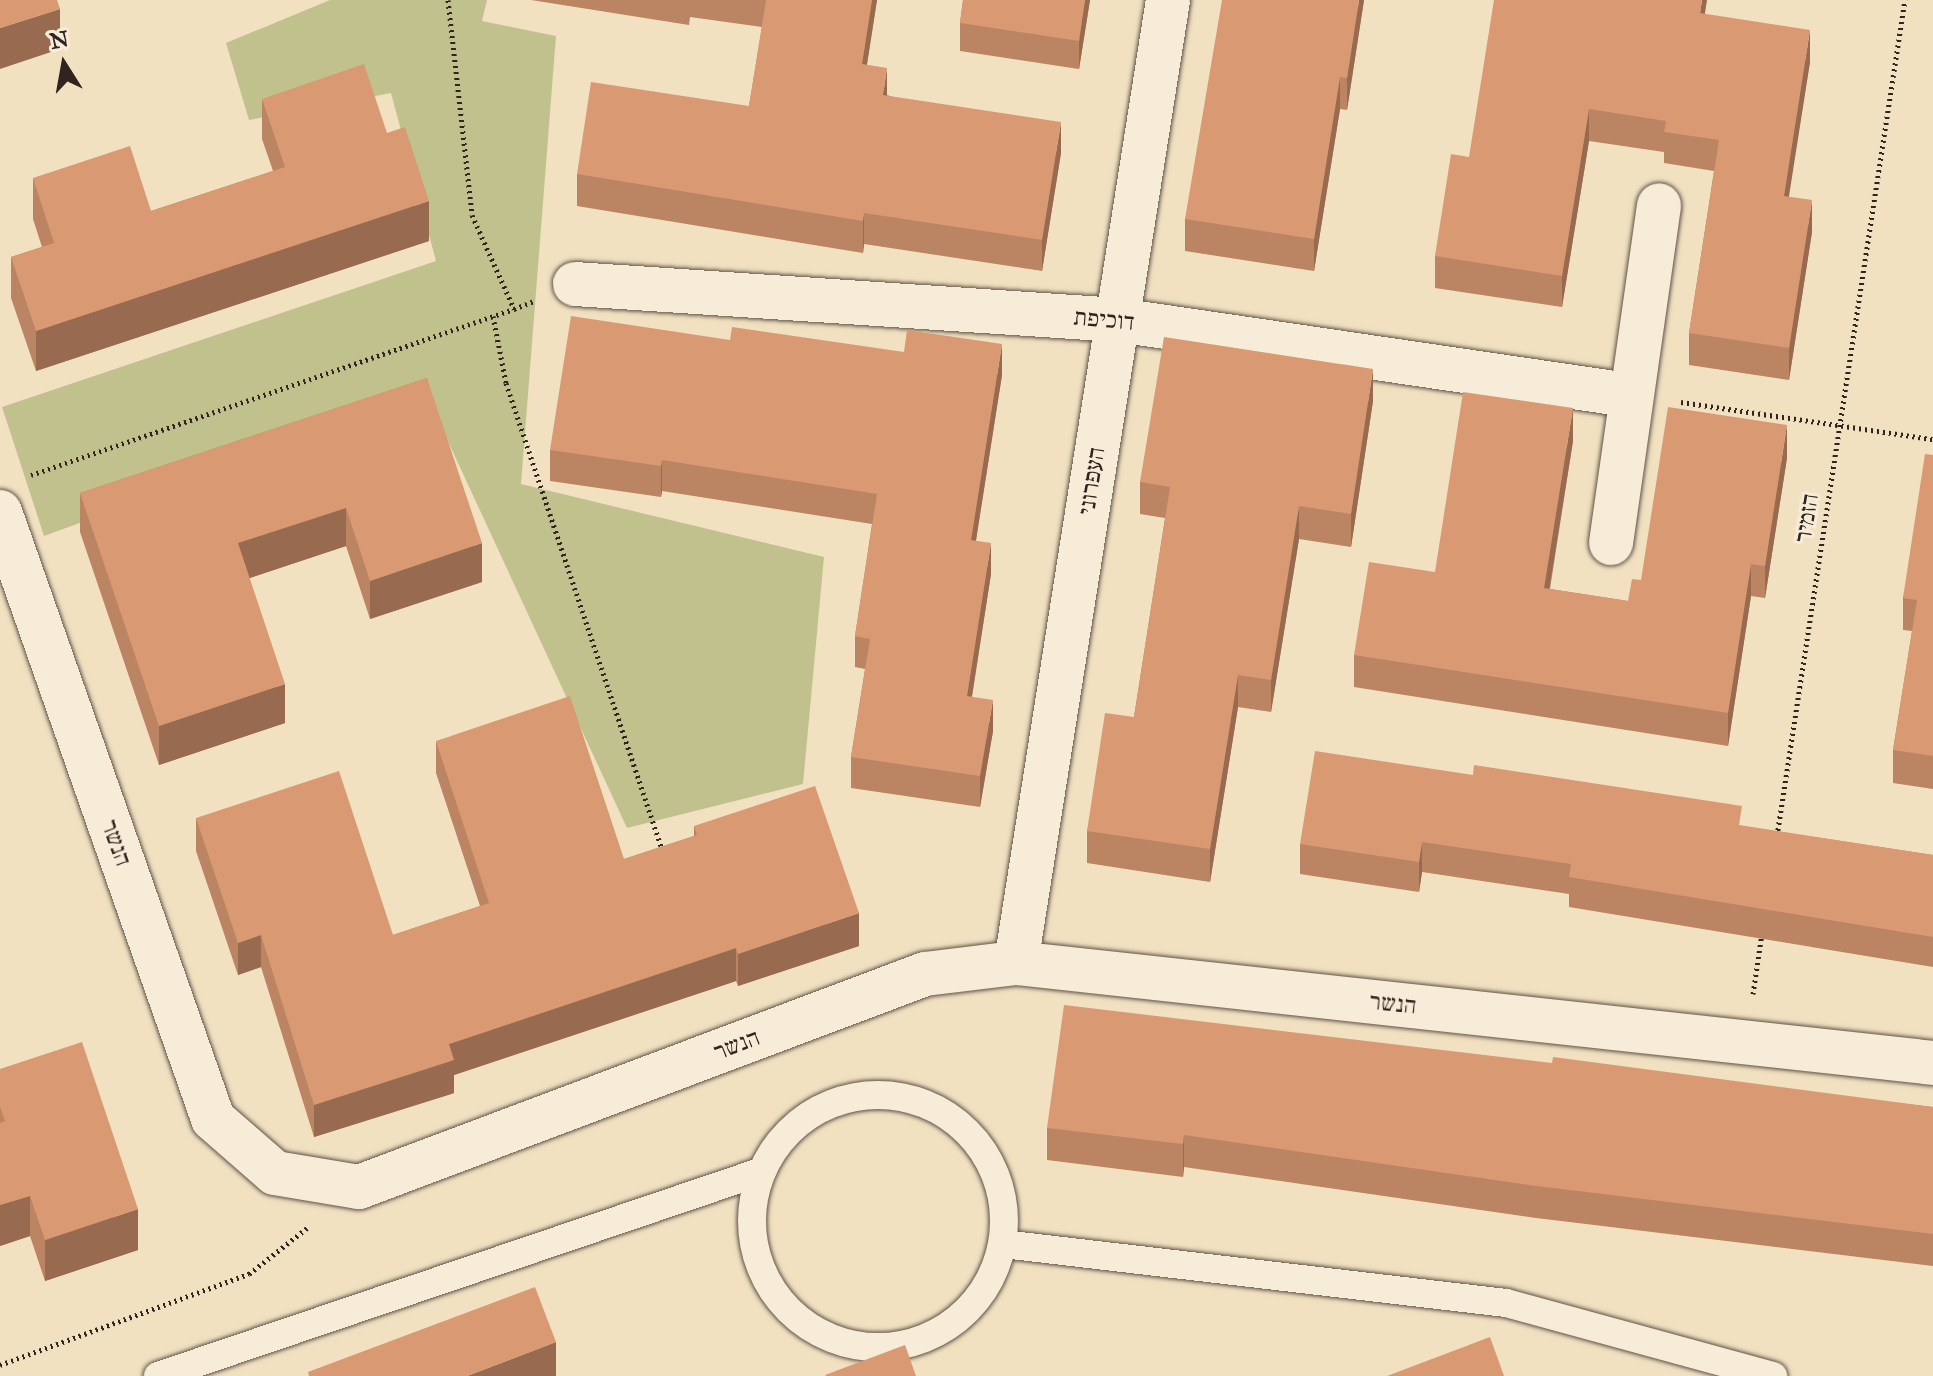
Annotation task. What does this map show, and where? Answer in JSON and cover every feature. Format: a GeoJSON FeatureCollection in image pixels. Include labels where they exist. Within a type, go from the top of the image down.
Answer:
{"type":"FeatureCollection","features":[{"type":"Feature","properties":{"kind":"street","name":"העפרוני"},"geometry":{"type":"LineString","coordinates":[[1016,963],[1168,0]]}},
{"type":"Feature","properties":{"kind":"street"},"geometry":{"type":"LineString","coordinates":[[1611,543],[1628,395],[1659,205]]}},
{"type":"Feature","properties":{"kind":"street","name":"דוכיפת"},"geometry":{"type":"LineString","coordinates":[[575,284],[1118,320],[1628,395]]}},
{"type":"Feature","properties":{"kind":"street","name":"הנשר"},"geometry":{"type":"LineString","coordinates":[[8,496],[213,1119],[275,1173],[359,1187],[925,974],[1016,963],[1933,1063]]}},
{"type":"Feature","properties":{"kind":"lane"},"geometry":{"type":"LineString","coordinates":[[894,1095],[934,1107],[968,1131],[992,1164],[1004,1203],[1003,1244],[988,1284],[961,1317],[925,1339],[897,1345],[841,1342],[802,1324],[773,1293],[754,1255],[751,1212],[760,1172],[783,1136],[814,1110],[853,1096],[894,1095]]}},
{"type":"Feature","properties":{"kind":"lane"},"geometry":{"type":"LineString","coordinates":[[158,1376],[760,1172]]}},
{"type":"Feature","properties":{"kind":"lane"},"geometry":{"type":"LineString","coordinates":[[1003,1244],[1506,1303],[1773,1376]]}},
{"type":"Feature","properties":{"kind":"path"},"geometry":{"type":"LineString","coordinates":[[448,0],[472,215],[514,309]]}},
{"type":"Feature","properties":{"kind":"path","name":"הזמיר"},"geometry":{"type":"LineString","coordinates":[[1774,853],[1905,0]]}},
{"type":"Feature","properties":{"kind":"path"},"geometry":{"type":"LineString","coordinates":[[8,496],[575,284]]}},
{"type":"Feature","properties":{"kind":"path"},"geometry":{"type":"LineString","coordinates":[[493,316],[506,383],[668,867]]}},
{"type":"Feature","properties":{"kind":"path"},"geometry":{"type":"LineString","coordinates":[[1628,395],[1933,439]]}},
{"type":"Feature","properties":{"kind":"path"},"geometry":{"type":"LineString","coordinates":[[1745,1042],[1765,916]]}},
{"type":"Feature","properties":{"kind":"path"},"geometry":{"type":"LineString","coordinates":[[0,1365],[249,1274],[359,1187]]}},
{"type":"Feature","properties":{"kind":"green space"},"geometry":{"type":"Polygon","coordinates":[[[330,0],[487,0],[482,21],[556,36],[521,484],[824,557],[803,784],[627,828],[427,396],[44,536],[2,407],[436,261],[391,93],[249,120],[226,43],[330,0]]]}},
{"type":"Feature","properties":{"kind":"building"},"geometry":{"type":"Polygon","coordinates":[[[0,0],[57,0],[60,9],[0,28],[0,0]]]}},
{"type":"Feature","properties":{"kind":"building"},"geometry":{"type":"Polygon","coordinates":[[[766,0],[872,0],[862,64],[887,68],[883,95],[1061,122],[1042,240],[864,213],[863,221],[577,174],[591,82],[749,106],[766,0]]]}},
{"type":"Feature","properties":{"kind":"building"},"geometry":{"type":"Polygon","coordinates":[[[963,0],[1085,0],[1079,41],[960,23],[963,0]]]}},
{"type":"Feature","properties":{"kind":"building"},"geometry":{"type":"Polygon","coordinates":[[[1222,0],[1359,0],[1347,78],[1340,77],[1314,239],[1185,219],[1222,0]]]}},
{"type":"Feature","properties":{"kind":"building"},"geometry":{"type":"Polygon","coordinates":[[[1494,0],[1702,0],[1700,13],[1810,30],[1784,196],[1812,200],[1789,348],[1689,333],[1719,140],[1664,132],[1666,121],[1589,109],[1562,276],[1435,256],[1451,154],[1469,157],[1494,0]]]}},
{"type":"Feature","properties":{"kind":"building"},"geometry":{"type":"Polygon","coordinates":[[[364,64],[387,133],[405,127],[429,201],[36,331],[11,257],[54,243],[33,178],[130,146],[151,211],[285,167],[262,99],[364,64]]]}},
{"type":"Feature","properties":{"kind":"building"},"geometry":{"type":"Polygon","coordinates":[[[571,316],[730,340],[732,327],[904,352],[907,330],[1002,344],[971,540],[991,543],[967,696],[993,700],[980,776],[851,757],[870,639],[855,636],[877,494],[662,460],[661,466],[550,450],[571,316]]]}},
{"type":"Feature","properties":{"kind":"building"},"geometry":{"type":"Polygon","coordinates":[[[1164,337],[1373,369],[1351,514],[1299,506],[1271,680],[1238,675],[1210,849],[1087,831],[1105,713],[1134,717],[1170,487],[1140,482],[1164,337]]]}},
{"type":"Feature","properties":{"kind":"building"},"geometry":{"type":"Polygon","coordinates":[[[427,378],[482,543],[370,581],[346,508],[238,543],[285,684],[159,726],[80,493],[427,378]]]}},
{"type":"Feature","properties":{"kind":"building"},"geometry":{"type":"Polygon","coordinates":[[[1463,392],[1573,408],[1544,588],[1628,601],[1632,579],[1641,580],[1668,407],[1787,425],[1765,566],[1751,564],[1728,713],[1354,655],[1369,562],[1435,572],[1463,392]]]}},
{"type":"Feature","properties":{"kind":"building"},"geometry":{"type":"Polygon","coordinates":[[[1925,454],[1933,455],[1933,756],[1893,750],[1917,600],[1903,598],[1925,454]]]}},
{"type":"Feature","properties":{"kind":"building"},"geometry":{"type":"Polygon","coordinates":[[[570,696],[624,859],[697,835],[694,826],[815,786],[859,913],[738,954],[736,948],[449,1044],[454,1060],[314,1105],[261,935],[238,943],[196,818],[339,771],[393,935],[489,903],[436,741],[570,696]]]}},
{"type":"Feature","properties":{"kind":"building"},"geometry":{"type":"Polygon","coordinates":[[[1315,751],[1473,775],[1474,765],[1742,806],[1739,825],[1933,855],[1933,937],[1569,877],[1571,864],[1422,842],[1419,862],[1300,844],[1315,751]]]}},
{"type":"Feature","properties":{"kind":"building"},"geometry":{"type":"Polygon","coordinates":[[[1064,1005],[1552,1063],[1553,1057],[1933,1107],[1933,1234],[1536,1186],[1184,1135],[1183,1144],[1047,1128],[1064,1005]]]}},
{"type":"Feature","properties":{"kind":"building"},"geometry":{"type":"Polygon","coordinates":[[[82,1042],[138,1209],[45,1240],[30,1196],[0,1205],[0,1123],[5,1121],[0,1107],[0,1069],[82,1042]]]}},
{"type":"Feature","properties":{"kind":"building"},"geometry":{"type":"Polygon","coordinates":[[[535,1287],[556,1342],[467,1376],[309,1376],[308,1372],[535,1287]]]}},
{"type":"Feature","properties":{"kind":"building"},"geometry":{"type":"Polygon","coordinates":[[[1490,1337],[1504,1376],[1387,1376],[1490,1337]]]}},
{"type":"Feature","properties":{"kind":"building"},"geometry":{"type":"Polygon","coordinates":[[[905,1345],[916,1376],[825,1375],[905,1345]]]}}]}
